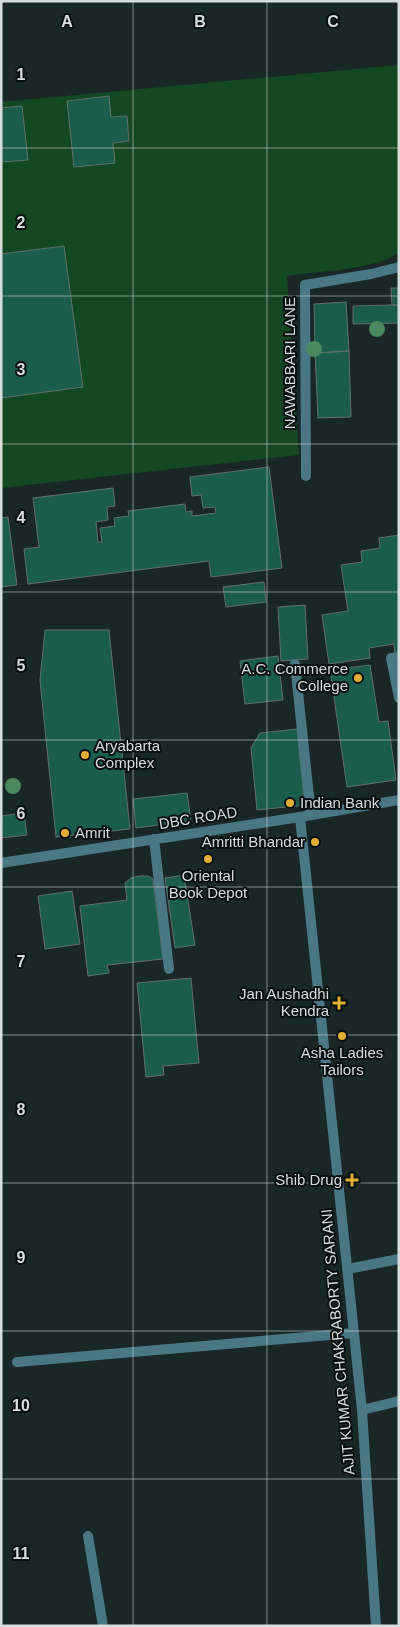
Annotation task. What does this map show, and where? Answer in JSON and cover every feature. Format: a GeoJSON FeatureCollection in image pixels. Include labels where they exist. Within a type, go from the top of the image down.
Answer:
{"type":"FeatureCollection","features":[{"type":"Feature","properties":{"kind":"street","name":"NAWABBARI LANE"},"geometry":{"type":"LineString","coordinates":[[306,476],[305,285],[371,274],[399,267]]}},
{"type":"Feature","properties":{"kind":"street"},"geometry":{"type":"LineString","coordinates":[[399,657],[390,658],[399,698]]}},
{"type":"Feature","properties":{"kind":"street"},"geometry":{"type":"LineString","coordinates":[[295,664],[311,815]]}},
{"type":"Feature","properties":{"kind":"street","name":"DBC ROAD"},"geometry":{"type":"LineString","coordinates":[[1,863],[300,818],[399,800]]}},
{"type":"Feature","properties":{"kind":"street","name":"AJIT KUMAR CHAKRABORTY SARANI"},"geometry":{"type":"LineString","coordinates":[[300,818],[362,1410],[376,1626]]}},
{"type":"Feature","properties":{"kind":"street"},"geometry":{"type":"LineString","coordinates":[[154,839],[169,969]]}},
{"type":"Feature","properties":{"kind":"street"},"geometry":{"type":"LineString","coordinates":[[348,1269],[399,1259]]}},
{"type":"Feature","properties":{"kind":"street"},"geometry":{"type":"LineString","coordinates":[[17,1362],[354,1333]]}},
{"type":"Feature","properties":{"kind":"street"},"geometry":{"type":"LineString","coordinates":[[362,1410],[399,1401]]}},
{"type":"Feature","properties":{"kind":"street"},"geometry":{"type":"LineString","coordinates":[[88,1536],[103,1626]]}},
{"type":"Feature","properties":{"kind":"green space"},"geometry":{"type":"Polygon","coordinates":[[[399,65],[399,252],[391,258],[363,266],[287,276],[299,455],[1,488],[1,102],[399,65]]]}},
{"type":"Feature","properties":{"kind":"building"},"geometry":{"type":"Polygon","coordinates":[[[109,96],[111,117],[127,116],[129,141],[113,143],[115,163],[74,167],[67,101],[109,96]]]}},
{"type":"Feature","properties":{"kind":"building"},"geometry":{"type":"Polygon","coordinates":[[[22,106],[28,160],[1,162],[1,108],[22,106]]]}},
{"type":"Feature","properties":{"kind":"building"},"geometry":{"type":"Polygon","coordinates":[[[64,246],[83,387],[1,398],[1,254],[64,246]]]}},
{"type":"Feature","properties":{"kind":"building"},"geometry":{"type":"Polygon","coordinates":[[[391,288],[399,288],[399,305],[392,305],[391,288]]]}},
{"type":"Feature","properties":{"kind":"building"},"geometry":{"type":"Polygon","coordinates":[[[346,302],[349,351],[315,353],[314,304],[346,302]]]}},
{"type":"Feature","properties":{"kind":"building"},"geometry":{"type":"Polygon","coordinates":[[[399,305],[399,323],[353,324],[353,306],[399,305]]]}},
{"type":"Feature","properties":{"kind":"building"},"geometry":{"type":"Polygon","coordinates":[[[349,351],[351,417],[318,418],[315,353],[349,351]]]}},
{"type":"Feature","properties":{"kind":"building"},"geometry":{"type":"Polygon","coordinates":[[[269,467],[282,568],[211,577],[209,561],[28,584],[24,549],[39,547],[33,498],[113,488],[115,506],[107,507],[108,520],[96,522],[98,542],[102,542],[100,528],[115,526],[114,518],[129,516],[128,511],[185,504],[186,512],[192,511],[192,516],[216,513],[215,507],[203,508],[201,495],[192,496],[190,477],[269,467]]]}},
{"type":"Feature","properties":{"kind":"building"},"geometry":{"type":"Polygon","coordinates":[[[8,517],[17,585],[1,587],[1,518],[8,517]]]}},
{"type":"Feature","properties":{"kind":"building"},"geometry":{"type":"Polygon","coordinates":[[[399,535],[399,669],[397,669],[394,644],[369,648],[370,658],[329,664],[322,615],[348,611],[341,565],[362,562],[361,551],[380,548],[379,538],[399,535]]]}},
{"type":"Feature","properties":{"kind":"building"},"geometry":{"type":"Polygon","coordinates":[[[264,582],[266,602],[226,607],[223,587],[264,582]]]}},
{"type":"Feature","properties":{"kind":"building"},"geometry":{"type":"Polygon","coordinates":[[[305,605],[308,659],[281,661],[278,607],[305,605]]]}},
{"type":"Feature","properties":{"kind":"building","name":"Aryabarta Complex"},"geometry":{"type":"Polygon","coordinates":[[[45,630],[109,630],[130,829],[56,837],[40,680],[45,630]]]}},
{"type":"Feature","properties":{"kind":"building"},"geometry":{"type":"Polygon","coordinates":[[[278,656],[283,700],[245,704],[240,661],[278,656]]]}},
{"type":"Feature","properties":{"kind":"building"},"geometry":{"type":"Polygon","coordinates":[[[370,665],[379,722],[388,721],[396,780],[347,787],[330,670],[370,665]]]}},
{"type":"Feature","properties":{"kind":"building"},"geometry":{"type":"Polygon","coordinates":[[[297,729],[305,805],[257,810],[251,748],[260,733],[297,729]]]}},
{"type":"Feature","properties":{"kind":"building"},"geometry":{"type":"Polygon","coordinates":[[[187,793],[191,821],[136,828],[133,799],[187,793]]]}},
{"type":"Feature","properties":{"kind":"building"},"geometry":{"type":"Polygon","coordinates":[[[24,813],[27,835],[1,838],[1,816],[24,813]]]}},
{"type":"Feature","properties":{"kind":"building"},"geometry":{"type":"Polygon","coordinates":[[[184,875],[195,945],[175,948],[165,878],[184,875]]]}},
{"type":"Feature","properties":{"kind":"building"},"geometry":{"type":"Polygon","coordinates":[[[148,876],[153,879],[163,959],[107,965],[109,973],[88,976],[80,906],[127,900],[125,883],[131,878],[148,876]]]}},
{"type":"Feature","properties":{"kind":"building"},"geometry":{"type":"Polygon","coordinates":[[[72,891],[80,944],[45,949],[38,896],[72,891]]]}},
{"type":"Feature","properties":{"kind":"building"},"geometry":{"type":"Polygon","coordinates":[[[191,978],[199,1063],[163,1066],[164,1075],[146,1077],[137,983],[191,978]]]}},
{"type":"Feature","properties":{"kind":"place","name":"A.C. Commerce College"},"geometry":{"type":"Point","coordinates":[358,678]}},
{"type":"Feature","properties":{"kind":"place","name":"Aryabarta Complex"},"geometry":{"type":"Point","coordinates":[85,755]}},
{"type":"Feature","properties":{"kind":"place","name":"Indian Bank"},"geometry":{"type":"Point","coordinates":[290,803]}},
{"type":"Feature","properties":{"kind":"place","name":"Amrit"},"geometry":{"type":"Point","coordinates":[65,833]}},
{"type":"Feature","properties":{"kind":"place","name":"Amritti Bhandar"},"geometry":{"type":"Point","coordinates":[315,842]}},
{"type":"Feature","properties":{"kind":"place","name":"Oriental Book Depot"},"geometry":{"type":"Point","coordinates":[208,859]}},
{"type":"Feature","properties":{"kind":"place","name":"Jan Aushadhi Kendra"},"geometry":{"type":"Point","coordinates":[339,1003]}},
{"type":"Feature","properties":{"kind":"place","name":"Asha Ladies Tailors"},"geometry":{"type":"Point","coordinates":[342,1036]}},
{"type":"Feature","properties":{"kind":"place","name":"Shib Drug"},"geometry":{"type":"Point","coordinates":[352,1180]}}]}
